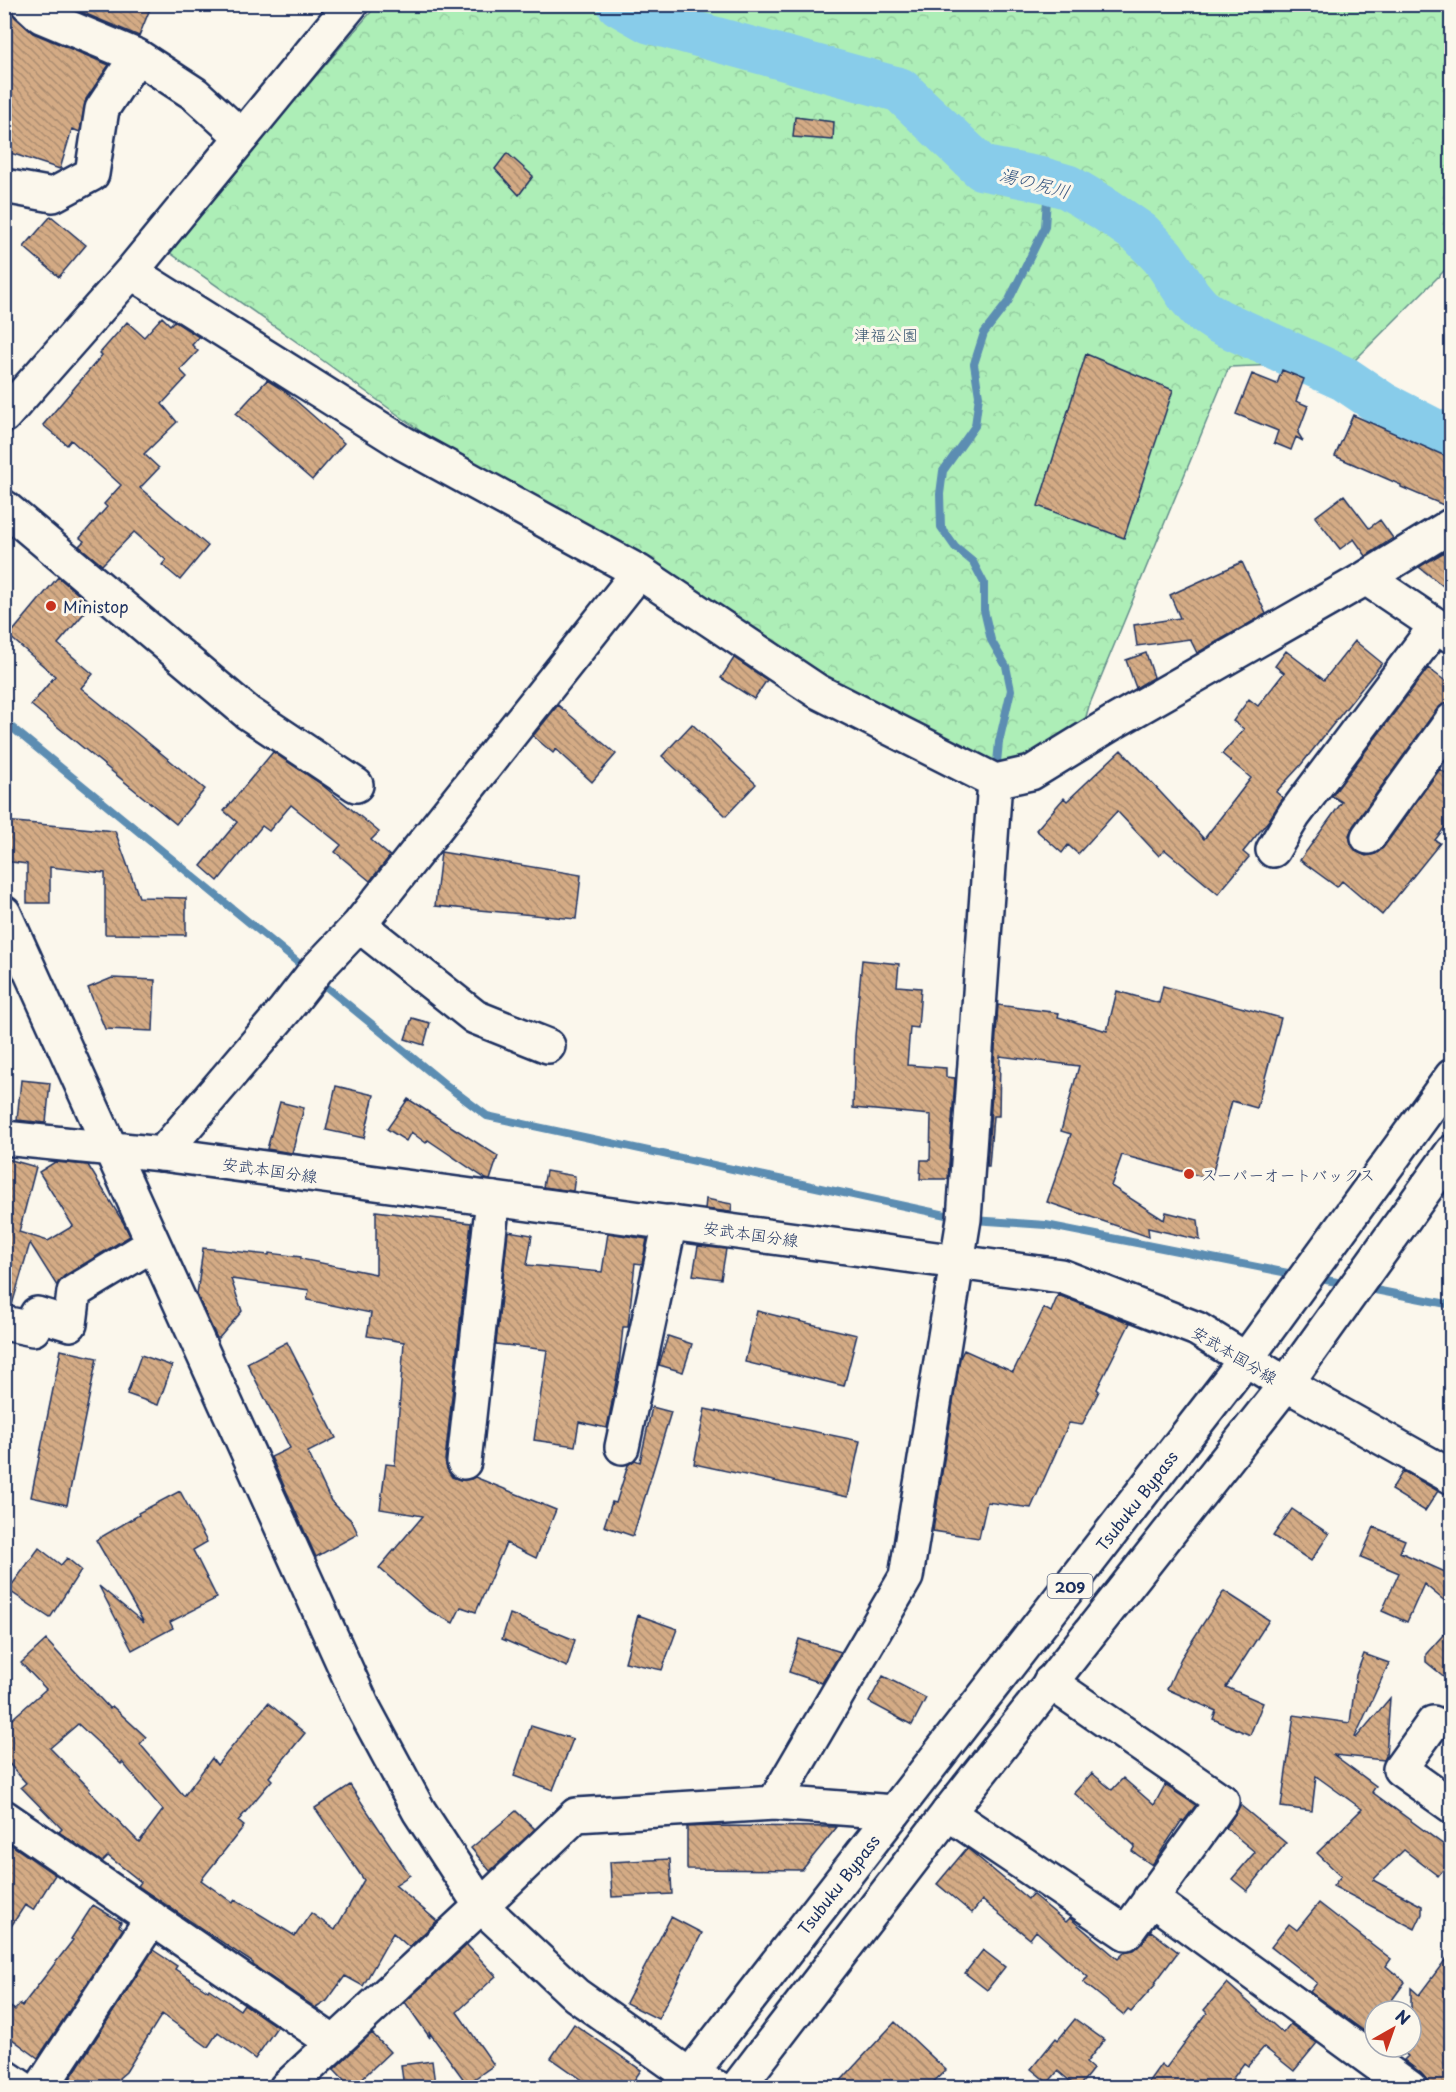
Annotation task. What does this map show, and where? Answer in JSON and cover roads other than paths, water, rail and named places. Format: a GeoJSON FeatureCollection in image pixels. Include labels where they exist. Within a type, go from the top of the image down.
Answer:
{"type":"FeatureCollection","features":[{"type":"Feature","properties":{"kind":"main road"},"geometry":{"type":"LineString","coordinates":[[28,4],[41,16],[136,56],[195,94],[242,137]]}},
{"type":"Feature","properties":{"kind":"main road"},"geometry":{"type":"LineString","coordinates":[[4,416],[131,272],[351,4]]}},
{"type":"Feature","properties":{"kind":"main road"},"geometry":{"type":"LineString","coordinates":[[4,186],[53,195],[92,174],[102,109],[136,56]]}},
{"type":"Feature","properties":{"kind":"main road"},"geometry":{"type":"LineString","coordinates":[[131,272],[403,443],[639,572],[817,691],[995,781],[1031,773],[1114,722],[1366,578],[1452,525]]}},
{"type":"Feature","properties":{"kind":"main road"},"geometry":{"type":"LineString","coordinates":[[4,507],[248,713],[356,784]]}},
{"type":"Feature","properties":{"kind":"main road"},"geometry":{"type":"LineString","coordinates":[[162,1154],[285,1010],[317,969],[359,925],[639,572]]}},
{"type":"Feature","properties":{"kind":"main road"},"geometry":{"type":"LineString","coordinates":[[1273,850],[1294,815],[1444,631],[1366,578]]}},
{"type":"Feature","properties":{"kind":"main road"},"geometry":{"type":"LineString","coordinates":[[1368,837],[1452,720]]}},
{"type":"Feature","properties":{"kind":"main road"},"geometry":{"type":"LineString","coordinates":[[774,1803],[906,1577],[964,1219],[995,781]]}},
{"type":"Feature","properties":{"kind":"main road"},"geometry":{"type":"LineString","coordinates":[[4,913],[363,1707],[419,1811],[481,1906],[576,1995],[695,2083]]}},
{"type":"Feature","properties":{"kind":"main road"},"geometry":{"type":"LineString","coordinates":[[359,925],[475,1017],[548,1046]]}},
{"type":"Feature","properties":{"kind":"main road","name":"Tsubuku Bypass"},"geometry":{"type":"LineString","coordinates":[[695,2083],[894,1812],[1246,1359],[1452,1076]]}},
{"type":"Feature","properties":{"kind":"main road","name":"安武本国分線"},"geometry":{"type":"LineString","coordinates":[[4,1138],[162,1154],[1061,1276],[1197,1329],[1286,1384],[1450,1473]]}},
{"type":"Feature","properties":{"kind":"main road","name":"209"},"geometry":{"type":"LineString","coordinates":[[737,2088],[1050,1682],[1286,1384],[1452,1152]]}},
{"type":"Feature","properties":{"kind":"main road"},"geometry":{"type":"LineString","coordinates":[[464,1462],[494,1199]]}},
{"type":"Feature","properties":{"kind":"main road"},"geometry":{"type":"LineString","coordinates":[[622,1448],[670,1222]]}},
{"type":"Feature","properties":{"kind":"main road"},"geometry":{"type":"LineString","coordinates":[[4,1323],[33,1329],[36,1314],[70,1324],[74,1292],[153,1244]]}},
{"type":"Feature","properties":{"kind":"main road"},"geometry":{"type":"LineString","coordinates":[[948,1813],[1126,1933],[1222,1801],[1050,1682]]}},
{"type":"Feature","properties":{"kind":"main road"},"geometry":{"type":"LineString","coordinates":[[1433,1723],[1400,1769],[1452,1806]]}},
{"type":"Feature","properties":{"kind":"main road"},"geometry":{"type":"LineString","coordinates":[[286,2088],[323,2064],[576,1815],[774,1803],[894,1812]]}},
{"type":"Feature","properties":{"kind":"main road"},"geometry":{"type":"LineString","coordinates":[[4,1817],[152,1918],[323,2064]]}},
{"type":"Feature","properties":{"kind":"main road"},"geometry":{"type":"LineString","coordinates":[[1150,1898],[1410,2088]]}},
{"type":"Feature","properties":{"kind":"main road"},"geometry":{"type":"LineString","coordinates":[[40,2088],[152,1918]]}},
{"type":"Feature","properties":{"kind":"main road"},"geometry":{"type":"LineString","coordinates":[[4,2076],[22,2088]]}},
{"type":"Feature","properties":{"kind":"waterway","name":"湯の尻川"},"geometry":{"type":"LineString","coordinates":[[619,4],[649,21],[900,90],[982,168],[1068,187],[1141,234],[1163,257],[1200,309],[1218,321],[1345,379],[1382,404],[1452,440]]}},
{"type":"Feature","properties":{"kind":"waterway"},"geometry":{"type":"LineString","coordinates":[[996,773],[999,742],[1011,690],[1006,666],[991,640],[984,610],[984,583],[973,562],[955,547],[941,527],[940,494],[943,471],[975,426],[979,396],[974,364],[984,333],[1008,302],[1045,227],[1051,182]]}},
{"type":"Feature","properties":{"kind":"waterway"},"geometry":{"type":"LineString","coordinates":[[4,721],[307,970]]}},
{"type":"Feature","properties":{"kind":"waterway"},"geometry":{"type":"LineString","coordinates":[[318,980],[487,1116],[955,1217]]}},
{"type":"Feature","properties":{"kind":"waterway"},"geometry":{"type":"LineString","coordinates":[[973,1220],[1046,1225],[1298,1275]]}},
{"type":"Feature","properties":{"kind":"waterway"},"geometry":{"type":"LineString","coordinates":[[1315,1278],[1348,1284]]}},
{"type":"Feature","properties":{"kind":"waterway"},"geometry":{"type":"LineString","coordinates":[[1365,1288],[1452,1305]]}},
{"type":"Feature","properties":{"kind":"place","name":"Ministop"},"geometry":{"type":"Point","coordinates":[51,606]}},
{"type":"Feature","properties":{"kind":"place","name":"スーパーオートバックス"},"geometry":{"type":"Point","coordinates":[1189,1174]}},
{"type":"Feature","properties":{"kind":"park label","name":"津福公園"},"geometry":{"type":"Point","coordinates":[886,334]}}]}
